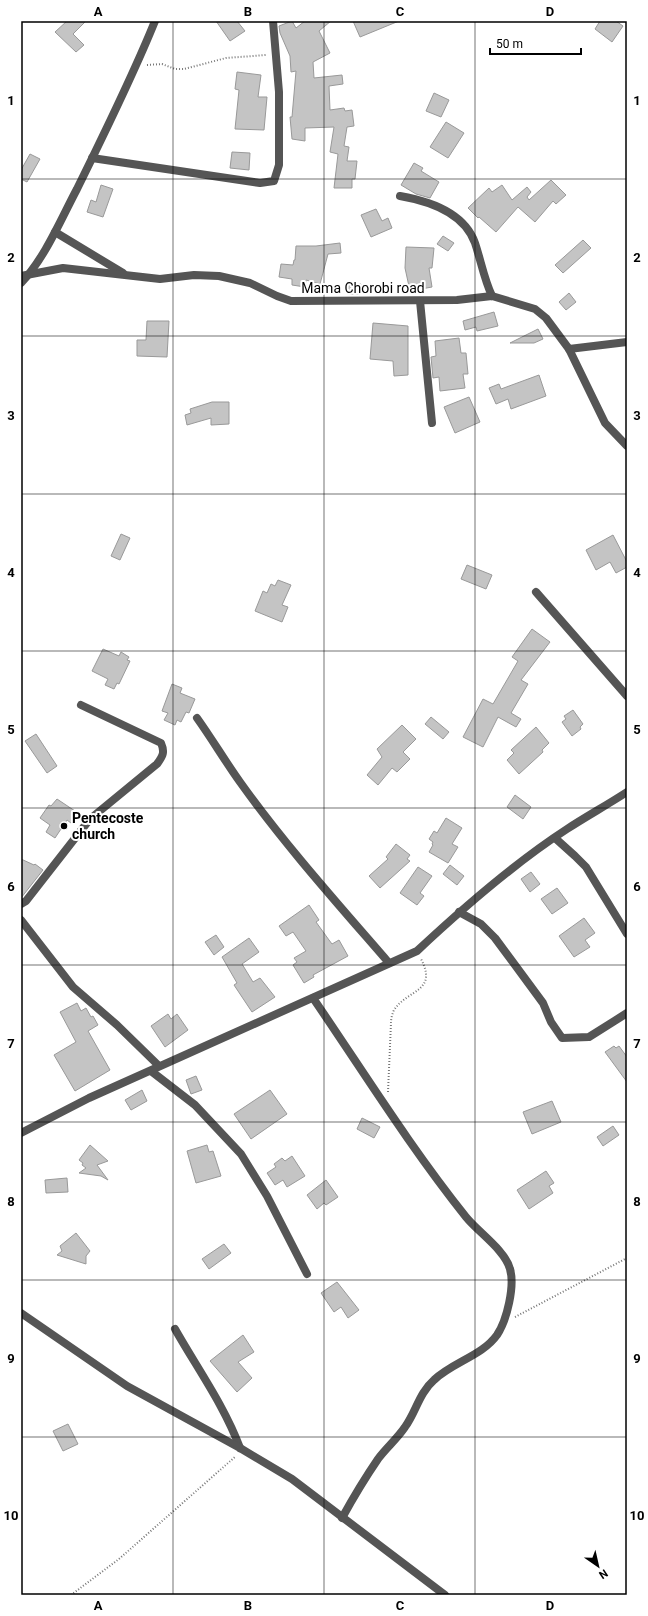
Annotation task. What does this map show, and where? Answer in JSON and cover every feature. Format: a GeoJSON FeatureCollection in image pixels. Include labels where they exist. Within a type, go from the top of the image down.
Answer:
{"type":"FeatureCollection","features":[{"type":"Feature","properties":{"kind":"street"},"geometry":{"type":"LineString","coordinates":[[21,283],[55,232],[136,67],[155,21]]}},
{"type":"Feature","properties":{"kind":"street"},"geometry":{"type":"LineString","coordinates":[[92,158],[260,183],[272,182],[276,179],[279,165],[277,55],[273,21]]}},
{"type":"Feature","properties":{"kind":"street"},"geometry":{"type":"LineString","coordinates":[[400,196],[427,202],[456,217],[466,225],[475,243],[486,283],[492,296]]}},
{"type":"Feature","properties":{"kind":"street"},"geometry":{"type":"LineString","coordinates":[[55,232],[126,275]]}},
{"type":"Feature","properties":{"kind":"street","name":"Mama Chorobi road"},"geometry":{"type":"LineString","coordinates":[[25,276],[63,268],[160,279],[194,275],[219,276],[250,283],[291,301],[420,301],[457,300],[492,296],[536,309],[546,318],[569,349],[605,423],[627,446]]}},
{"type":"Feature","properties":{"kind":"street"},"geometry":{"type":"LineString","coordinates":[[420,301],[432,422]]}},
{"type":"Feature","properties":{"kind":"street"},"geometry":{"type":"LineString","coordinates":[[569,349],[627,342]]}},
{"type":"Feature","properties":{"kind":"street"},"geometry":{"type":"LineString","coordinates":[[536,592],[627,696]]}},
{"type":"Feature","properties":{"kind":"street"},"geometry":{"type":"LineString","coordinates":[[21,904],[26,902],[90,819],[157,764],[162,756],[164,749],[161,743],[142,732],[81,705]]}},
{"type":"Feature","properties":{"kind":"street"},"geometry":{"type":"LineString","coordinates":[[197,718],[239,781],[258,806],[323,887],[389,962]]}},
{"type":"Feature","properties":{"kind":"street"},"geometry":{"type":"LineString","coordinates":[[21,1133],[89,1098],[389,962],[417,951],[458,912],[555,838],[627,792]]}},
{"type":"Feature","properties":{"kind":"street"},"geometry":{"type":"LineString","coordinates":[[555,838],[586,867],[627,934]]}},
{"type":"Feature","properties":{"kind":"street"},"geometry":{"type":"LineString","coordinates":[[458,912],[481,924],[495,938],[543,1003],[551,1022],[562,1038],[589,1037],[627,1013]]}},
{"type":"Feature","properties":{"kind":"street"},"geometry":{"type":"LineString","coordinates":[[21,920],[73,987],[117,1025],[159,1066]]}},
{"type":"Feature","properties":{"kind":"street"},"geometry":{"type":"LineString","coordinates":[[312,998],[436,1179],[473,1225],[500,1252],[510,1268],[510,1299],[504,1323],[496,1335],[485,1348],[433,1380],[422,1394],[407,1425],[379,1458],[342,1518]]}},
{"type":"Feature","properties":{"kind":"street"},"geometry":{"type":"LineString","coordinates":[[151,1071],[195,1105],[242,1154],[267,1196],[307,1274]]}},
{"type":"Feature","properties":{"kind":"street"},"geometry":{"type":"LineString","coordinates":[[21,1313],[126,1386],[241,1449],[292,1479],[445,1595]]}},
{"type":"Feature","properties":{"kind":"street"},"geometry":{"type":"LineString","coordinates":[[174,1329],[219,1401],[232,1426],[241,1449]]}},
{"type":"Feature","properties":{"kind":"path"},"geometry":{"type":"LineString","coordinates":[[136,67],[162,64],[175,69],[184,69],[226,58],[277,55]]}},
{"type":"Feature","properties":{"kind":"path"},"geometry":{"type":"LineString","coordinates":[[387,1107],[391,1023],[393,1011],[422,988],[425,981],[427,970],[417,951]]}},
{"type":"Feature","properties":{"kind":"path"},"geometry":{"type":"LineString","coordinates":[[504,1323],[627,1258]]}},
{"type":"Feature","properties":{"kind":"path"},"geometry":{"type":"LineString","coordinates":[[71,1595],[119,1558],[241,1449]]}},
{"type":"Feature","properties":{"kind":"building"},"geometry":{"type":"Polygon","coordinates":[[[67,21],[86,21],[73,34],[84,45],[76,52],[55,32],[67,21]]]}},
{"type":"Feature","properties":{"kind":"building"},"geometry":{"type":"Polygon","coordinates":[[[216,21],[237,21],[245,31],[230,41],[216,21]]]}},
{"type":"Feature","properties":{"kind":"building"},"geometry":{"type":"Polygon","coordinates":[[[292,21],[296,28],[305,21],[331,21],[319,31],[330,53],[313,62],[314,78],[342,75],[343,84],[329,86],[330,110],[344,108],[345,111],[352,110],[354,126],[347,127],[344,146],[349,147],[347,161],[357,161],[355,179],[352,179],[352,188],[334,188],[338,154],[330,152],[334,127],[305,128],[305,141],[292,139],[290,117],[292,117],[296,71],[291,72],[290,56],[280,33],[279,26],[292,21]]]}},
{"type":"Feature","properties":{"kind":"building"},"geometry":{"type":"Polygon","coordinates":[[[353,21],[399,21],[360,37],[353,21]]]}},
{"type":"Feature","properties":{"kind":"building"},"geometry":{"type":"Polygon","coordinates":[[[600,21],[616,21],[623,26],[612,42],[595,29],[600,21]]]}},
{"type":"Feature","properties":{"kind":"building"},"geometry":{"type":"Polygon","coordinates":[[[237,72],[261,75],[258,97],[267,97],[264,130],[235,129],[239,90],[235,89],[237,72]]]}},
{"type":"Feature","properties":{"kind":"building"},"geometry":{"type":"Polygon","coordinates":[[[434,93],[449,100],[441,117],[426,111],[434,93]]]}},
{"type":"Feature","properties":{"kind":"building"},"geometry":{"type":"Polygon","coordinates":[[[446,122],[464,133],[448,158],[430,147],[446,122]]]}},
{"type":"Feature","properties":{"kind":"building"},"geometry":{"type":"Polygon","coordinates":[[[232,152],[250,153],[249,170],[230,168],[232,152]]]}},
{"type":"Feature","properties":{"kind":"building"},"geometry":{"type":"Polygon","coordinates":[[[30,154],[40,159],[27,182],[21,179],[21,170],[30,154]]]}},
{"type":"Feature","properties":{"kind":"building"},"geometry":{"type":"Polygon","coordinates":[[[414,163],[423,168],[421,171],[439,182],[430,198],[416,194],[401,185],[414,163]]]}},
{"type":"Feature","properties":{"kind":"building"},"geometry":{"type":"Polygon","coordinates":[[[551,180],[566,195],[556,204],[553,201],[535,222],[518,207],[496,232],[468,208],[489,188],[492,192],[502,185],[512,200],[527,187],[531,192],[527,197],[529,200],[551,180]]]}},
{"type":"Feature","properties":{"kind":"building"},"geometry":{"type":"Polygon","coordinates":[[[101,185],[113,189],[103,217],[87,212],[91,200],[96,202],[101,185]]]}},
{"type":"Feature","properties":{"kind":"building"},"geometry":{"type":"Polygon","coordinates":[[[376,209],[382,221],[388,218],[392,228],[371,237],[361,215],[376,209]]]}},
{"type":"Feature","properties":{"kind":"building"},"geometry":{"type":"Polygon","coordinates":[[[443,236],[454,243],[448,251],[437,244],[443,236]]]}},
{"type":"Feature","properties":{"kind":"building"},"geometry":{"type":"Polygon","coordinates":[[[583,240],[591,248],[563,273],[555,265],[583,240]]]}},
{"type":"Feature","properties":{"kind":"building"},"geometry":{"type":"Polygon","coordinates":[[[340,243],[341,253],[328,254],[320,284],[306,280],[305,287],[292,285],[292,279],[279,277],[281,264],[293,265],[296,246],[316,246],[340,243]]]}},
{"type":"Feature","properties":{"kind":"building"},"geometry":{"type":"Polygon","coordinates":[[[406,247],[434,248],[432,268],[429,268],[432,287],[410,291],[405,268],[406,247]]]}},
{"type":"Feature","properties":{"kind":"building"},"geometry":{"type":"Polygon","coordinates":[[[349,284],[361,284],[360,294],[348,294],[349,284]]]}},
{"type":"Feature","properties":{"kind":"building"},"geometry":{"type":"Polygon","coordinates":[[[569,293],[576,302],[566,310],[559,302],[569,293]]]}},
{"type":"Feature","properties":{"kind":"building"},"geometry":{"type":"Polygon","coordinates":[[[494,312],[498,326],[477,331],[476,327],[465,330],[463,321],[494,312]]]}},
{"type":"Feature","properties":{"kind":"building"},"geometry":{"type":"Polygon","coordinates":[[[147,321],[169,321],[167,357],[137,356],[137,340],[146,340],[147,321]]]}},
{"type":"Feature","properties":{"kind":"building"},"geometry":{"type":"Polygon","coordinates":[[[373,323],[408,326],[408,375],[394,376],[393,361],[370,359],[373,323]]]}},
{"type":"Feature","properties":{"kind":"building"},"geometry":{"type":"Polygon","coordinates":[[[538,329],[543,339],[534,343],[510,343],[538,329]]]}},
{"type":"Feature","properties":{"kind":"building"},"geometry":{"type":"Polygon","coordinates":[[[459,338],[461,353],[466,353],[468,374],[463,374],[465,388],[440,391],[439,377],[433,378],[431,357],[436,356],[435,341],[459,338]]]}},
{"type":"Feature","properties":{"kind":"building"},"geometry":{"type":"Polygon","coordinates":[[[539,375],[546,396],[511,409],[508,399],[496,404],[489,388],[499,384],[501,389],[539,375]]]}},
{"type":"Feature","properties":{"kind":"building"},"geometry":{"type":"Polygon","coordinates":[[[469,397],[480,422],[455,433],[444,407],[469,397]]]}},
{"type":"Feature","properties":{"kind":"building"},"geometry":{"type":"Polygon","coordinates":[[[212,402],[229,402],[229,424],[211,425],[211,418],[187,425],[185,415],[191,413],[190,409],[212,402]]]}},
{"type":"Feature","properties":{"kind":"building"},"geometry":{"type":"Polygon","coordinates":[[[121,534],[130,538],[120,560],[111,556],[121,534]]]}},
{"type":"Feature","properties":{"kind":"building"},"geometry":{"type":"Polygon","coordinates":[[[613,535],[627,562],[627,567],[616,573],[610,562],[596,570],[586,550],[613,535]]]}},
{"type":"Feature","properties":{"kind":"building"},"geometry":{"type":"Polygon","coordinates":[[[467,565],[492,575],[486,589],[461,579],[467,565]]]}},
{"type":"Feature","properties":{"kind":"building"},"geometry":{"type":"Polygon","coordinates":[[[278,580],[291,585],[282,605],[288,607],[282,622],[255,611],[263,591],[267,593],[271,584],[275,586],[278,580]]]}},
{"type":"Feature","properties":{"kind":"building"},"geometry":{"type":"Polygon","coordinates":[[[532,629],[550,642],[521,680],[528,684],[511,713],[521,719],[516,727],[498,717],[483,747],[463,737],[483,699],[493,704],[518,661],[512,657],[532,629]]]}},
{"type":"Feature","properties":{"kind":"building"},"geometry":{"type":"Polygon","coordinates":[[[103,649],[119,656],[121,652],[129,657],[127,660],[130,661],[119,684],[117,683],[114,689],[105,685],[108,679],[92,671],[103,649]]]}},
{"type":"Feature","properties":{"kind":"building"},"geometry":{"type":"Polygon","coordinates":[[[172,684],[182,688],[180,693],[195,699],[189,713],[186,712],[181,722],[177,720],[175,725],[164,720],[168,713],[162,711],[172,684]]]}},
{"type":"Feature","properties":{"kind":"building"},"geometry":{"type":"Polygon","coordinates":[[[573,710],[583,724],[580,727],[581,729],[572,736],[562,722],[566,719],[564,716],[573,710]]]}},
{"type":"Feature","properties":{"kind":"building"},"geometry":{"type":"Polygon","coordinates":[[[431,717],[449,732],[443,739],[425,724],[431,717]]]}},
{"type":"Feature","properties":{"kind":"building"},"geometry":{"type":"Polygon","coordinates":[[[402,725],[416,739],[403,752],[410,759],[397,772],[392,768],[378,785],[367,775],[382,757],[377,749],[402,725]]]}},
{"type":"Feature","properties":{"kind":"building"},"geometry":{"type":"Polygon","coordinates":[[[536,727],[549,743],[542,750],[543,752],[519,774],[507,760],[514,753],[511,750],[536,727]]]}},
{"type":"Feature","properties":{"kind":"building"},"geometry":{"type":"Polygon","coordinates":[[[36,734],[57,766],[47,773],[25,741],[36,734]]]}},
{"type":"Feature","properties":{"kind":"building"},"geometry":{"type":"Polygon","coordinates":[[[515,795],[531,807],[523,819],[507,807],[515,795]]]}},
{"type":"Feature","properties":{"kind":"building","name":"Pentecoste church"},"geometry":{"type":"Polygon","coordinates":[[[57,799],[78,813],[71,823],[67,820],[55,838],[46,832],[50,825],[40,818],[49,805],[51,806],[57,799]]]}},
{"type":"Feature","properties":{"kind":"building"},"geometry":{"type":"Polygon","coordinates":[[[446,818],[462,828],[452,844],[458,847],[448,863],[429,852],[433,842],[429,839],[434,831],[437,833],[446,818]]]}},
{"type":"Feature","properties":{"kind":"building"},"geometry":{"type":"Polygon","coordinates":[[[396,844],[410,855],[407,859],[410,861],[380,888],[369,876],[388,859],[386,857],[396,844]]]}},
{"type":"Feature","properties":{"kind":"building"},"geometry":{"type":"Polygon","coordinates":[[[21,859],[34,865],[35,864],[43,870],[21,898],[21,859]]]}},
{"type":"Feature","properties":{"kind":"building"},"geometry":{"type":"Polygon","coordinates":[[[450,865],[464,876],[457,885],[443,874],[450,865]]]}},
{"type":"Feature","properties":{"kind":"building"},"geometry":{"type":"Polygon","coordinates":[[[418,867],[432,876],[420,893],[424,896],[417,905],[400,893],[418,867]]]}},
{"type":"Feature","properties":{"kind":"building"},"geometry":{"type":"Polygon","coordinates":[[[531,872],[540,884],[530,892],[521,879],[531,872]]]}},
{"type":"Feature","properties":{"kind":"building"},"geometry":{"type":"Polygon","coordinates":[[[557,888],[568,903],[552,914],[541,899],[557,888]]]}},
{"type":"Feature","properties":{"kind":"building"},"geometry":{"type":"Polygon","coordinates":[[[309,905],[319,920],[316,922],[332,944],[339,940],[348,956],[313,975],[314,977],[304,983],[293,965],[297,962],[294,958],[306,951],[293,932],[286,936],[279,926],[309,905]]]}},
{"type":"Feature","properties":{"kind":"building"},"geometry":{"type":"Polygon","coordinates":[[[584,918],[595,933],[585,940],[590,947],[574,957],[559,936],[584,918]]]}},
{"type":"Feature","properties":{"kind":"building"},"geometry":{"type":"Polygon","coordinates":[[[216,935],[224,947],[214,955],[205,942],[216,935]]]}},
{"type":"Feature","properties":{"kind":"building"},"geometry":{"type":"Polygon","coordinates":[[[249,938],[259,952],[242,964],[253,982],[260,978],[275,997],[252,1012],[234,985],[237,983],[222,957],[249,938]]]}},
{"type":"Feature","properties":{"kind":"building"},"geometry":{"type":"Polygon","coordinates":[[[77,1003],[81,1011],[86,1008],[98,1025],[88,1031],[110,1070],[75,1091],[54,1055],[76,1042],[60,1012],[77,1003]]]}},
{"type":"Feature","properties":{"kind":"building"},"geometry":{"type":"Polygon","coordinates":[[[168,1014],[171,1019],[177,1014],[188,1030],[165,1047],[151,1026],[168,1014]]]}},
{"type":"Feature","properties":{"kind":"building"},"geometry":{"type":"Polygon","coordinates":[[[614,1046],[616,1048],[619,1046],[627,1057],[627,1082],[605,1052],[614,1046]]]}},
{"type":"Feature","properties":{"kind":"building"},"geometry":{"type":"Polygon","coordinates":[[[196,1076],[202,1090],[191,1094],[186,1080],[196,1076]]]}},
{"type":"Feature","properties":{"kind":"building"},"geometry":{"type":"Polygon","coordinates":[[[142,1090],[147,1101],[131,1110],[125,1100],[142,1090]]]}},
{"type":"Feature","properties":{"kind":"building"},"geometry":{"type":"Polygon","coordinates":[[[270,1090],[287,1114],[251,1139],[234,1114],[270,1090]]]}},
{"type":"Feature","properties":{"kind":"building"},"geometry":{"type":"Polygon","coordinates":[[[552,1101],[561,1122],[532,1134],[523,1112],[552,1101]]]}},
{"type":"Feature","properties":{"kind":"building"},"geometry":{"type":"Polygon","coordinates":[[[362,1118],[380,1127],[374,1138],[357,1129],[362,1118]]]}},
{"type":"Feature","properties":{"kind":"building"},"geometry":{"type":"Polygon","coordinates":[[[613,1126],[619,1135],[603,1146],[597,1137],[613,1126]]]}},
{"type":"Feature","properties":{"kind":"building"},"geometry":{"type":"Polygon","coordinates":[[[90,1145],[108,1161],[97,1165],[108,1180],[101,1176],[79,1173],[86,1168],[79,1160],[90,1145]]]}},
{"type":"Feature","properties":{"kind":"building"},"geometry":{"type":"Polygon","coordinates":[[[207,1145],[209,1152],[213,1151],[221,1176],[196,1183],[187,1151],[207,1145]]]}},
{"type":"Feature","properties":{"kind":"building"},"geometry":{"type":"Polygon","coordinates":[[[292,1156],[305,1176],[287,1187],[283,1180],[275,1185],[267,1173],[276,1167],[274,1164],[282,1158],[285,1161],[292,1156]]]}},
{"type":"Feature","properties":{"kind":"building"},"geometry":{"type":"Polygon","coordinates":[[[546,1171],[554,1183],[549,1186],[553,1193],[529,1209],[517,1190],[546,1171]]]}},
{"type":"Feature","properties":{"kind":"building"},"geometry":{"type":"Polygon","coordinates":[[[67,1178],[68,1192],[46,1193],[45,1180],[67,1178]]]}},
{"type":"Feature","properties":{"kind":"building"},"geometry":{"type":"Polygon","coordinates":[[[326,1180],[338,1197],[326,1205],[324,1203],[317,1209],[307,1195],[326,1180]]]}},
{"type":"Feature","properties":{"kind":"building"},"geometry":{"type":"Polygon","coordinates":[[[76,1233],[90,1251],[86,1256],[86,1264],[57,1255],[62,1251],[60,1246],[76,1233]]]}},
{"type":"Feature","properties":{"kind":"building"},"geometry":{"type":"Polygon","coordinates":[[[224,1244],[231,1253],[209,1269],[202,1259],[224,1244]]]}},
{"type":"Feature","properties":{"kind":"building"},"geometry":{"type":"Polygon","coordinates":[[[337,1282],[359,1310],[348,1318],[341,1307],[334,1312],[321,1293],[337,1282]]]}},
{"type":"Feature","properties":{"kind":"building"},"geometry":{"type":"Polygon","coordinates":[[[243,1335],[254,1352],[238,1362],[252,1378],[237,1392],[210,1361],[243,1335]]]}},
{"type":"Feature","properties":{"kind":"building"},"geometry":{"type":"Polygon","coordinates":[[[68,1424],[78,1444],[63,1451],[53,1431],[68,1424]]]}},
{"type":"Feature","properties":{"kind":"place","name":"Pentecoste church"},"geometry":{"type":"Point","coordinates":[64,826]}}]}
